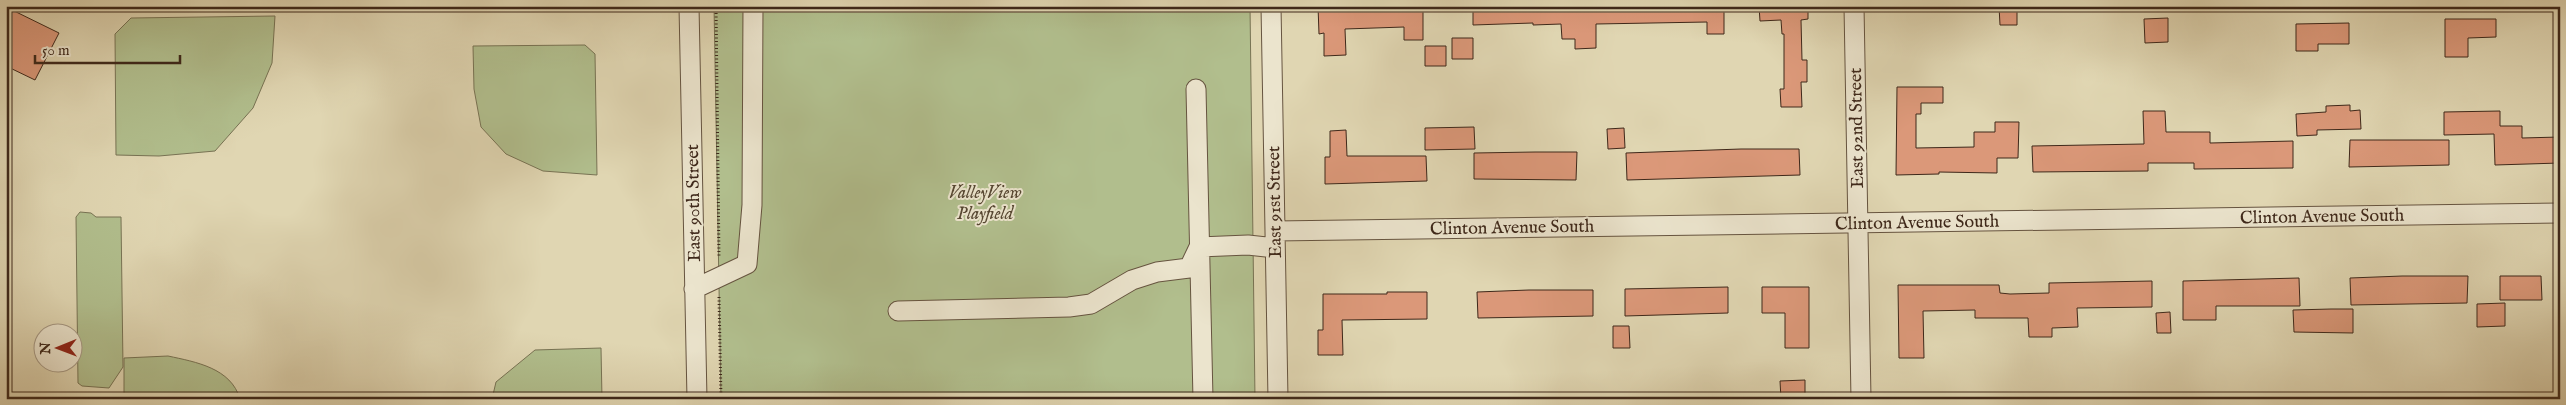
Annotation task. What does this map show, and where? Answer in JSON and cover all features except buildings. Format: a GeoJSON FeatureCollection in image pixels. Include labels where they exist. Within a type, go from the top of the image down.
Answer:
{"type":"FeatureCollection","features":[{"type":"Feature","properties":{"kind":"street","name":"East 90th Street"},"geometry":{"type":"LineString","coordinates":[[689,6],[696,399]]}},
{"type":"Feature","properties":{"kind":"street"},"geometry":{"type":"LineString","coordinates":[[694,289],[747,264],[752,205],[753,6]]}},
{"type":"Feature","properties":{"kind":"street","name":"East 91st Street"},"geometry":{"type":"LineString","coordinates":[[1271,6],[1278,399]]}},
{"type":"Feature","properties":{"kind":"street","name":"East 92nd Street"},"geometry":{"type":"LineString","coordinates":[[1854,6],[1861,399]]}},
{"type":"Feature","properties":{"kind":"street"},"geometry":{"type":"LineString","coordinates":[[1196,89],[1203,399]]}},
{"type":"Feature","properties":{"kind":"street","name":"Clinton Avenue South"},"geometry":{"type":"LineString","coordinates":[[1199,247],[1248,245],[1275,239],[1858,223],[2560,213]]}},
{"type":"Feature","properties":{"kind":"street"},"geometry":{"type":"LineString","coordinates":[[898,311],[1069,307],[1091,304],[1132,280],[1157,272],[1189,268],[1199,247]]}},
{"type":"Feature","properties":{"kind":"path"},"geometry":{"type":"LineString","coordinates":[[716,6],[721,399]]}},
{"type":"Feature","properties":{"kind":"green space","name":"ValleyView Playfield"},"geometry":{"type":"Polygon","coordinates":[[[714,6],[1250,6],[1255,399],[721,399],[714,6]]]}},
{"type":"Feature","properties":{"kind":"green space"},"geometry":{"type":"Polygon","coordinates":[[[275,16],[272,63],[253,108],[215,151],[159,156],[116,155],[115,34],[131,18],[275,16]]]}},
{"type":"Feature","properties":{"kind":"green space"},"geometry":{"type":"Polygon","coordinates":[[[585,45],[595,54],[597,175],[543,171],[506,154],[481,127],[474,89],[473,46],[585,45]]]}},
{"type":"Feature","properties":{"kind":"green space"},"geometry":{"type":"Polygon","coordinates":[[[80,212],[91,213],[96,217],[121,217],[123,367],[109,388],[82,386],[78,383],[78,372],[82,372],[82,322],[77,322],[76,217],[80,212]]]}},
{"type":"Feature","properties":{"kind":"green space"},"geometry":{"type":"Polygon","coordinates":[[[601,348],[602,399],[492,399],[496,382],[535,350],[601,348]]]}},
{"type":"Feature","properties":{"kind":"green space"},"geometry":{"type":"Polygon","coordinates":[[[168,356],[201,364],[221,373],[235,388],[240,399],[124,399],[124,358],[168,356]]]}}]}
